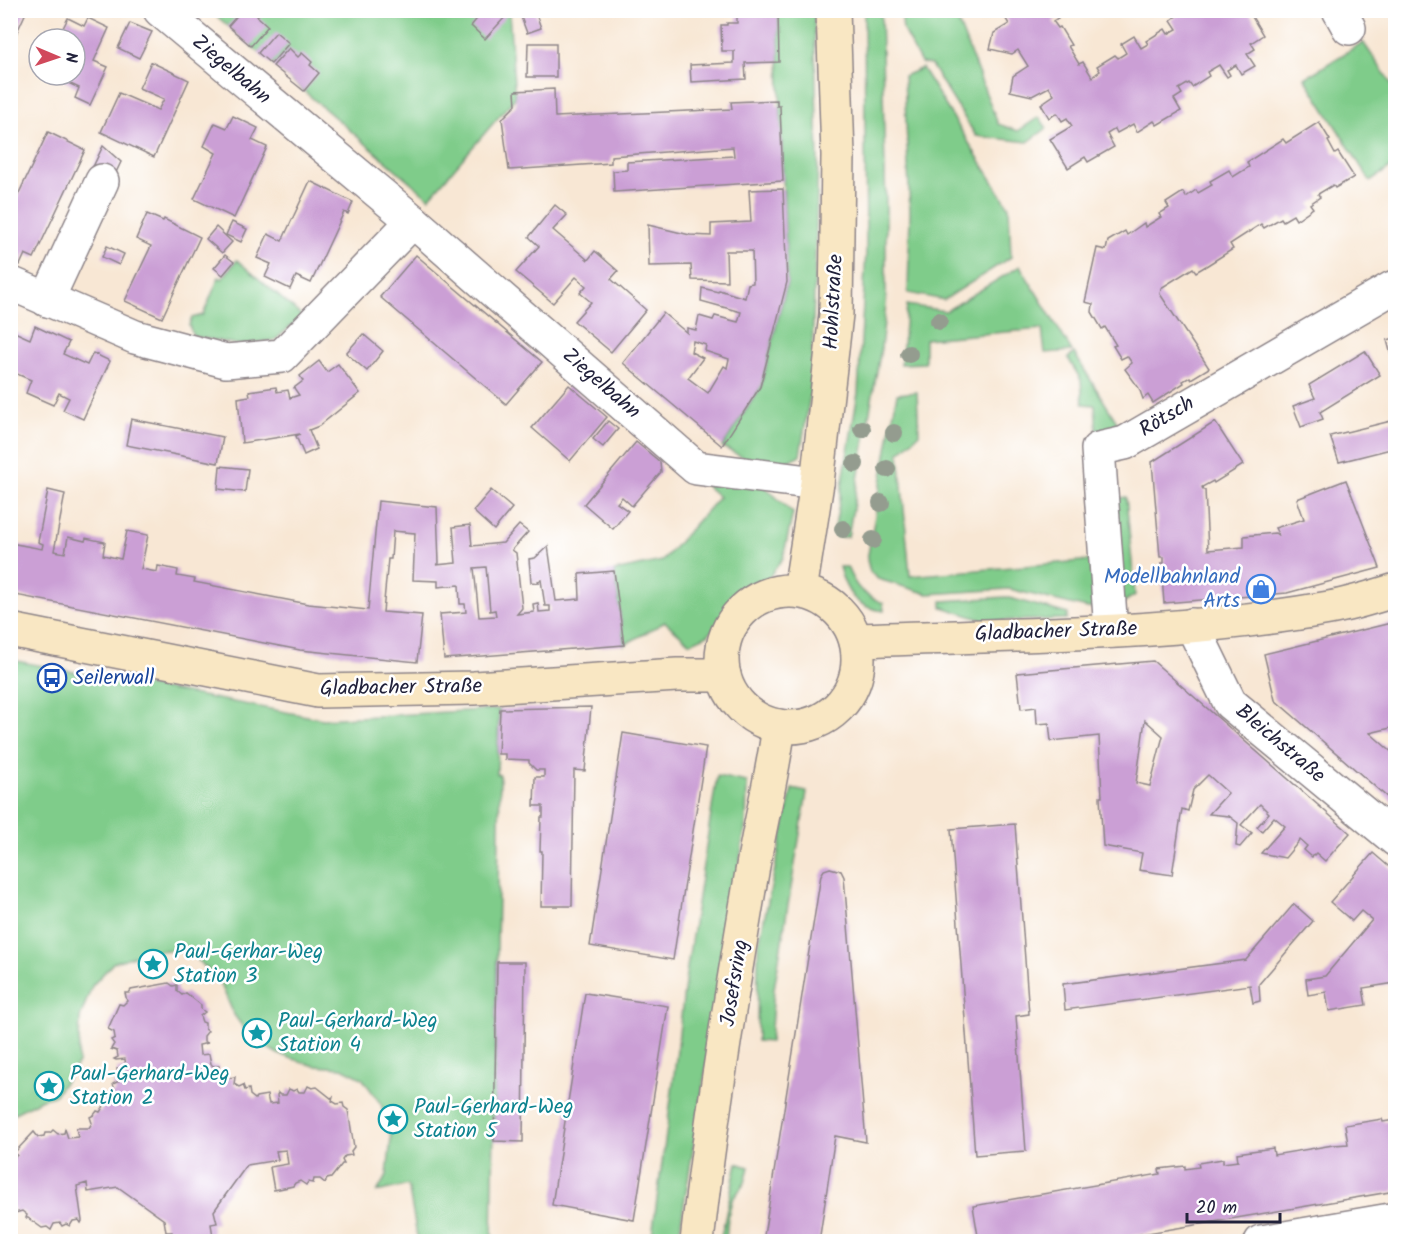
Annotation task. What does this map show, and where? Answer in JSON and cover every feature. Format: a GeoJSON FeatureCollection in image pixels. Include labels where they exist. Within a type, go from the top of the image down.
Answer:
{"type":"FeatureCollection","features":[{"type":"Feature","properties":{"kind":"main road","name":"Hohlstraße"},"geometry":{"type":"LineString","coordinates":[[800,591],[817,483],[836,314],[838,155],[833,10]]}},
{"type":"Feature","properties":{"kind":"main road","name":"Gladbacher Straße"},"geometry":{"type":"LineString","coordinates":[[856,640],[1111,631],[1256,620],[1332,608],[1395,590]]}},
{"type":"Feature","properties":{"kind":"main road"},"geometry":{"type":"LineString","coordinates":[[800,591],[819,597],[835,607],[848,622],[856,640],[858,663],[853,685],[841,705],[824,718],[802,726],[779,726],[760,720],[744,709],[732,693],[724,675],[723,653],[728,632],[740,613],[757,599],[778,592],[800,591]]}},
{"type":"Feature","properties":{"kind":"main road","name":"Gladbacher Straße"},"geometry":{"type":"LineString","coordinates":[[10,630],[318,691],[474,688],[677,675],[724,675]]}},
{"type":"Feature","properties":{"kind":"main road","name":"Josefsring"},"geometry":{"type":"LineString","coordinates":[[698,1242],[704,1183],[752,875],[774,764],[779,726]]}},
{"type":"Feature","properties":{"kind":"street","name":"Ziegelbahn"},"geometry":{"type":"LineString","coordinates":[[160,10],[413,220],[696,468],[817,483]]}},
{"type":"Feature","properties":{"kind":"street"},"geometry":{"type":"LineString","coordinates":[[47,300],[102,181]]}},
{"type":"Feature","properties":{"kind":"street"},"geometry":{"type":"LineString","coordinates":[[10,283],[135,337],[226,361],[282,356],[413,220]]}},
{"type":"Feature","properties":{"kind":"street","name":"Rötsch"},"geometry":{"type":"LineString","coordinates":[[1111,631],[1098,449],[1125,443],[1392,288]]}},
{"type":"Feature","properties":{"kind":"street","name":"Bleichstraße"},"geometry":{"type":"LineString","coordinates":[[1192,625],[1230,703],[1395,840]]}},
{"type":"Feature","properties":{"kind":"street"},"geometry":{"type":"LineString","coordinates":[[1261,1242],[1395,1219]]}},
{"type":"Feature","properties":{"kind":"green space"},"geometry":{"type":"Polygon","coordinates":[[[217,10],[509,11],[515,98],[429,198],[214,14],[217,10]]]}},
{"type":"Feature","properties":{"kind":"green space"},"geometry":{"type":"Polygon","coordinates":[[[778,11],[814,11],[818,162],[811,390],[800,455],[789,461],[769,465],[751,461],[722,447],[761,387],[787,283],[778,11]]]}},
{"type":"Feature","properties":{"kind":"green space"},"geometry":{"type":"Polygon","coordinates":[[[864,11],[881,11],[886,304],[881,348],[848,537],[836,537],[835,527],[858,393],[866,251],[864,11]]]}},
{"type":"Feature","properties":{"kind":"green space"},"geometry":{"type":"Polygon","coordinates":[[[901,11],[960,11],[957,19],[998,124],[1018,131],[1039,117],[1047,128],[1028,142],[976,136],[931,65],[921,63],[903,30],[901,11]]]}},
{"type":"Feature","properties":{"kind":"green space"},"geometry":{"type":"Polygon","coordinates":[[[1363,42],[1395,89],[1395,165],[1370,181],[1305,78],[1363,42]]]}},
{"type":"Feature","properties":{"kind":"green space"},"geometry":{"type":"Polygon","coordinates":[[[922,68],[1009,207],[1011,257],[944,300],[908,293],[910,213],[904,76],[922,68]]]}},
{"type":"Feature","properties":{"kind":"green space"},"geometry":{"type":"Polygon","coordinates":[[[237,260],[302,316],[275,340],[240,345],[193,336],[189,325],[192,318],[203,315],[219,277],[222,279],[237,260]]]}},
{"type":"Feature","properties":{"kind":"green space"},"geometry":{"type":"Polygon","coordinates":[[[1020,266],[1072,351],[1045,353],[1042,329],[925,339],[925,363],[901,364],[907,305],[946,311],[1020,266]]]}},
{"type":"Feature","properties":{"kind":"green space"},"geometry":{"type":"Polygon","coordinates":[[[1074,353],[1118,424],[1118,436],[1097,435],[1095,405],[1083,404],[1081,380],[1068,358],[1074,353]]]}},
{"type":"Feature","properties":{"kind":"green space"},"geometry":{"type":"Polygon","coordinates":[[[917,392],[919,434],[899,453],[910,576],[1092,560],[1095,607],[1087,608],[1009,589],[928,594],[878,579],[870,572],[867,560],[897,394],[917,392]]]}},
{"type":"Feature","properties":{"kind":"green space"},"geometry":{"type":"Polygon","coordinates":[[[702,482],[761,483],[793,513],[783,558],[767,580],[744,594],[708,635],[690,643],[665,622],[624,645],[614,571],[662,561],[719,497],[702,482]]]}},
{"type":"Feature","properties":{"kind":"green space"},"geometry":{"type":"Polygon","coordinates":[[[1126,497],[1135,595],[1121,604],[1113,505],[1120,498],[1126,497]]]}},
{"type":"Feature","properties":{"kind":"green space"},"geometry":{"type":"Polygon","coordinates":[[[839,567],[847,567],[853,580],[864,593],[883,603],[884,611],[859,603],[849,592],[839,567]]]}},
{"type":"Feature","properties":{"kind":"green space"},"geometry":{"type":"Polygon","coordinates":[[[1006,597],[1068,614],[1067,619],[986,621],[942,607],[942,601],[1006,597]]]}},
{"type":"Feature","properties":{"kind":"green space"},"geometry":{"type":"Polygon","coordinates":[[[11,660],[323,719],[499,709],[497,774],[500,775],[492,1241],[418,1241],[408,1185],[377,1192],[387,1175],[391,1138],[381,1104],[362,1078],[342,1068],[315,1066],[278,1054],[250,1037],[234,1015],[220,982],[196,958],[177,950],[148,951],[113,963],[92,986],[80,1018],[78,1063],[54,1096],[42,1099],[11,1115],[11,660]]]}},
{"type":"Feature","properties":{"kind":"green space"},"geometry":{"type":"Polygon","coordinates":[[[717,776],[747,782],[746,823],[678,1241],[651,1242],[686,974],[717,776]]]}},
{"type":"Feature","properties":{"kind":"green space"},"geometry":{"type":"Polygon","coordinates":[[[792,789],[807,792],[774,989],[770,1042],[757,1041],[758,948],[792,789]]]}},
{"type":"Feature","properties":{"kind":"green space"},"geometry":{"type":"Polygon","coordinates":[[[737,1163],[749,1167],[745,1183],[732,1200],[726,1241],[720,1241],[737,1163]]]}},
{"type":"Feature","properties":{"kind":"building"},"geometry":{"type":"Polygon","coordinates":[[[10,10],[27,10],[13,41],[10,39],[10,10]]]}},
{"type":"Feature","properties":{"kind":"building"},"geometry":{"type":"Polygon","coordinates":[[[242,10],[255,10],[259,14],[257,16],[268,26],[251,46],[228,26],[242,10]]]}},
{"type":"Feature","properties":{"kind":"building"},"geometry":{"type":"Polygon","coordinates":[[[484,10],[502,10],[507,15],[485,39],[471,26],[484,10]]]}},
{"type":"Feature","properties":{"kind":"building"},"geometry":{"type":"Polygon","coordinates":[[[737,10],[778,10],[779,62],[745,63],[746,79],[691,82],[690,65],[734,63],[734,51],[722,51],[721,25],[737,23],[737,10]]]}},
{"type":"Feature","properties":{"kind":"building"},"geometry":{"type":"Polygon","coordinates":[[[1053,10],[1058,18],[1053,21],[1058,28],[1060,27],[1071,45],[1068,46],[1079,64],[1083,62],[1092,77],[1100,71],[1097,66],[1115,55],[1118,58],[1126,53],[1121,44],[1134,36],[1141,48],[1148,44],[1146,41],[1165,29],[1168,34],[1177,29],[1171,20],[1185,10],[1248,10],[1263,35],[1251,43],[1255,49],[1247,54],[1255,66],[1241,74],[1236,65],[1227,70],[1230,75],[1227,77],[1219,65],[1207,72],[1209,76],[1192,87],[1189,83],[1179,89],[1182,94],[1174,99],[1181,111],[1157,125],[1154,121],[1137,132],[1133,124],[1117,133],[1115,129],[1107,134],[1114,147],[1088,162],[1085,157],[1068,168],[1050,139],[1072,126],[1067,118],[1062,121],[1057,113],[1049,118],[1041,104],[1054,95],[1049,87],[1032,96],[1010,91],[1013,76],[1028,66],[1018,50],[1012,54],[990,49],[994,33],[1009,24],[1001,11],[1053,10]]]}},
{"type":"Feature","properties":{"kind":"building"},"geometry":{"type":"Polygon","coordinates":[[[535,11],[541,28],[527,33],[521,17],[535,11]]]}},
{"type":"Feature","properties":{"kind":"building"},"geometry":{"type":"Polygon","coordinates":[[[68,18],[84,26],[88,18],[109,28],[94,61],[108,67],[90,105],[75,98],[79,88],[77,87],[87,87],[87,27],[64,27],[68,18]]]}},
{"type":"Feature","properties":{"kind":"building"},"geometry":{"type":"Polygon","coordinates":[[[130,23],[152,32],[139,58],[118,48],[130,23]]]}},
{"type":"Feature","properties":{"kind":"building"},"geometry":{"type":"Polygon","coordinates":[[[276,32],[289,43],[271,64],[258,53],[276,32]]]}},
{"type":"Feature","properties":{"kind":"building"},"geometry":{"type":"Polygon","coordinates":[[[528,43],[556,43],[556,77],[527,77],[528,43]]]}},
{"type":"Feature","properties":{"kind":"building"},"geometry":{"type":"Polygon","coordinates":[[[289,48],[298,57],[302,53],[319,73],[304,91],[273,66],[289,48]]]}},
{"type":"Feature","properties":{"kind":"building"},"geometry":{"type":"Polygon","coordinates":[[[151,62],[189,80],[154,157],[101,132],[119,93],[158,110],[164,99],[139,88],[151,62]]]}},
{"type":"Feature","properties":{"kind":"building"},"geometry":{"type":"Polygon","coordinates":[[[554,89],[555,117],[732,109],[731,102],[777,100],[777,106],[780,106],[783,181],[614,192],[613,171],[627,170],[627,162],[734,156],[733,147],[611,156],[611,163],[509,170],[502,119],[516,105],[515,91],[554,89]]]}},
{"type":"Feature","properties":{"kind":"building"},"geometry":{"type":"Polygon","coordinates":[[[233,116],[258,128],[252,140],[267,147],[234,218],[194,199],[216,153],[204,146],[215,123],[227,128],[233,116]]]}},
{"type":"Feature","properties":{"kind":"building"},"geometry":{"type":"Polygon","coordinates":[[[1319,122],[1335,154],[1338,152],[1354,177],[1335,188],[1333,185],[1318,194],[1320,197],[1310,204],[1313,208],[1296,220],[1293,215],[1283,221],[1281,218],[1264,228],[1261,224],[1230,244],[1233,249],[1196,272],[1193,268],[1161,288],[1160,294],[1209,368],[1183,381],[1184,383],[1153,403],[1148,395],[1143,399],[1139,388],[1125,369],[1132,363],[1127,356],[1121,359],[1105,327],[1102,329],[1092,312],[1093,304],[1085,302],[1097,248],[1106,250],[1108,241],[1125,231],[1127,235],[1144,223],[1145,227],[1161,217],[1159,214],[1169,208],[1166,203],[1183,192],[1186,197],[1196,190],[1198,193],[1212,185],[1210,181],[1229,170],[1233,177],[1249,167],[1247,162],[1283,139],[1286,143],[1319,122]]]}},
{"type":"Feature","properties":{"kind":"building"},"geometry":{"type":"Polygon","coordinates":[[[48,132],[85,150],[34,258],[25,254],[20,265],[10,260],[10,212],[48,132]]]}},
{"type":"Feature","properties":{"kind":"building"},"geometry":{"type":"Polygon","coordinates":[[[103,146],[121,162],[111,183],[90,173],[103,146]]]}},
{"type":"Feature","properties":{"kind":"building"},"geometry":{"type":"Polygon","coordinates":[[[310,181],[353,202],[348,214],[344,212],[311,283],[296,276],[290,289],[265,277],[271,264],[257,258],[268,234],[282,241],[310,181]]]}},
{"type":"Feature","properties":{"kind":"building"},"geometry":{"type":"Polygon","coordinates":[[[783,189],[787,282],[760,387],[722,446],[623,363],[663,313],[687,333],[687,328],[696,330],[699,316],[713,320],[715,316],[738,322],[741,312],[701,301],[702,288],[718,292],[719,290],[745,298],[748,284],[753,283],[752,251],[726,251],[727,281],[692,280],[691,265],[649,266],[648,225],[690,235],[711,236],[711,224],[751,222],[749,190],[783,189]],[[693,341],[691,352],[703,358],[688,378],[708,393],[724,366],[727,368],[729,359],[705,351],[706,345],[693,341]]]}},
{"type":"Feature","properties":{"kind":"building"},"geometry":{"type":"Polygon","coordinates":[[[555,205],[567,215],[553,230],[588,260],[595,251],[618,271],[611,279],[646,310],[611,352],[574,321],[591,302],[580,293],[586,286],[576,277],[553,303],[516,272],[539,246],[529,237],[555,205]]]}},
{"type":"Feature","properties":{"kind":"building"},"geometry":{"type":"Polygon","coordinates":[[[147,214],[163,221],[164,219],[200,237],[162,318],[125,301],[151,246],[136,239],[147,214]]]}},
{"type":"Feature","properties":{"kind":"building"},"geometry":{"type":"Polygon","coordinates":[[[232,222],[247,229],[241,242],[226,235],[232,222]]]}},
{"type":"Feature","properties":{"kind":"building"},"geometry":{"type":"Polygon","coordinates":[[[216,227],[232,242],[222,253],[206,239],[216,227]]]}},
{"type":"Feature","properties":{"kind":"building"},"geometry":{"type":"Polygon","coordinates":[[[107,246],[124,254],[119,265],[102,257],[107,246]]]}},
{"type":"Feature","properties":{"kind":"building"},"geometry":{"type":"Polygon","coordinates":[[[225,255],[234,262],[223,275],[214,268],[225,255]]]}},
{"type":"Feature","properties":{"kind":"building"},"geometry":{"type":"Polygon","coordinates":[[[416,255],[542,362],[506,404],[380,297],[416,255]]]}},
{"type":"Feature","properties":{"kind":"building"},"geometry":{"type":"Polygon","coordinates":[[[35,326],[69,342],[63,354],[87,365],[93,353],[110,361],[83,419],[63,410],[69,398],[59,393],[53,405],[26,393],[31,380],[10,371],[10,330],[30,339],[35,326]]]}},
{"type":"Feature","properties":{"kind":"building"},"geometry":{"type":"Polygon","coordinates":[[[363,334],[383,351],[367,371],[346,353],[363,334]]]}},
{"type":"Feature","properties":{"kind":"building"},"geometry":{"type":"Polygon","coordinates":[[[1395,338],[1395,370],[1387,340],[1395,338]]]}},
{"type":"Feature","properties":{"kind":"building"},"geometry":{"type":"Polygon","coordinates":[[[1365,351],[1380,375],[1320,412],[1323,419],[1301,427],[1293,406],[1315,398],[1309,385],[1365,351]]]}},
{"type":"Feature","properties":{"kind":"building"},"geometry":{"type":"Polygon","coordinates":[[[319,361],[327,372],[338,364],[360,393],[319,426],[309,430],[317,449],[304,455],[296,436],[300,434],[242,443],[238,398],[250,396],[249,391],[276,387],[277,392],[288,390],[290,398],[299,395],[294,388],[303,381],[300,376],[319,361]]]}},
{"type":"Feature","properties":{"kind":"building"},"geometry":{"type":"Polygon","coordinates":[[[569,385],[607,417],[570,461],[532,428],[569,385]]]}},
{"type":"Feature","properties":{"kind":"building"},"geometry":{"type":"Polygon","coordinates":[[[131,419],[223,437],[218,463],[126,445],[131,419]]]}},
{"type":"Feature","properties":{"kind":"building"},"geometry":{"type":"Polygon","coordinates":[[[1395,420],[1395,448],[1339,462],[1330,436],[1395,420]]]}},
{"type":"Feature","properties":{"kind":"building"},"geometry":{"type":"Polygon","coordinates":[[[608,421],[618,429],[603,447],[593,439],[608,421]]]}},
{"type":"Feature","properties":{"kind":"building"},"geometry":{"type":"Polygon","coordinates":[[[1215,422],[1243,465],[1214,483],[1213,481],[1202,487],[1205,490],[1208,550],[1244,547],[1244,536],[1275,533],[1279,536],[1275,528],[1304,519],[1297,499],[1346,480],[1380,568],[1287,593],[1164,603],[1161,563],[1164,563],[1164,557],[1160,557],[1152,462],[1215,422]]]}},
{"type":"Feature","properties":{"kind":"building"},"geometry":{"type":"Polygon","coordinates":[[[636,442],[660,462],[661,472],[632,506],[622,497],[617,503],[628,511],[613,529],[584,504],[636,442]]]}},
{"type":"Feature","properties":{"kind":"building"},"geometry":{"type":"Polygon","coordinates":[[[220,466],[248,469],[245,492],[218,489],[220,466]]]}},
{"type":"Feature","properties":{"kind":"building"},"geometry":{"type":"Polygon","coordinates":[[[48,490],[65,494],[54,551],[65,553],[68,537],[85,541],[86,538],[105,542],[103,555],[121,559],[127,531],[148,535],[141,569],[157,572],[158,566],[178,570],[177,576],[195,579],[194,582],[308,604],[368,610],[378,501],[437,507],[439,563],[436,565],[456,563],[453,527],[470,525],[472,546],[503,543],[519,525],[528,532],[512,550],[516,553],[522,608],[517,614],[534,612],[533,604],[538,603],[539,612],[550,611],[550,606],[545,606],[541,580],[538,581],[539,583],[531,582],[529,559],[535,558],[548,546],[556,601],[580,599],[579,574],[614,571],[624,645],[444,659],[440,614],[466,612],[465,604],[460,604],[459,585],[438,587],[438,581],[413,580],[415,533],[393,531],[383,612],[422,615],[417,662],[300,650],[10,594],[10,543],[42,549],[43,544],[38,542],[48,490]],[[486,567],[474,568],[479,617],[496,616],[495,610],[490,611],[486,567]]]}},
{"type":"Feature","properties":{"kind":"building"},"geometry":{"type":"Polygon","coordinates":[[[491,490],[512,508],[494,530],[473,511],[491,490]]]}},
{"type":"Feature","properties":{"kind":"building"},"geometry":{"type":"Polygon","coordinates":[[[1395,622],[1395,727],[1370,733],[1395,755],[1395,804],[1275,700],[1264,654],[1395,622]]]}},
{"type":"Feature","properties":{"kind":"building"},"geometry":{"type":"Polygon","coordinates":[[[1153,661],[1350,833],[1325,861],[1316,853],[1312,857],[1304,850],[1307,846],[1300,840],[1285,858],[1261,853],[1285,826],[1274,817],[1262,831],[1257,827],[1269,813],[1260,804],[1241,825],[1252,833],[1240,847],[1236,846],[1238,823],[1229,816],[1209,814],[1228,793],[1208,775],[1193,790],[1188,811],[1182,809],[1172,875],[1139,870],[1142,853],[1103,846],[1099,736],[1051,741],[1049,723],[1037,724],[1036,707],[1021,709],[1017,673],[1153,661]],[[1145,720],[1136,783],[1150,786],[1163,736],[1145,720]]]}},
{"type":"Feature","properties":{"kind":"building"},"geometry":{"type":"Polygon","coordinates":[[[591,707],[585,771],[574,770],[572,906],[541,906],[542,851],[540,851],[543,806],[534,806],[535,777],[544,777],[544,770],[536,770],[529,760],[505,759],[505,754],[498,754],[500,709],[591,707]]]}},
{"type":"Feature","properties":{"kind":"building"},"geometry":{"type":"Polygon","coordinates":[[[623,733],[706,747],[673,960],[590,946],[623,733]]]}},
{"type":"Feature","properties":{"kind":"building"},"geometry":{"type":"Polygon","coordinates":[[[1015,824],[1029,1014],[1016,1016],[1026,1151],[975,1155],[951,829],[1015,824]]]}},
{"type":"Feature","properties":{"kind":"building"},"geometry":{"type":"Polygon","coordinates":[[[1373,853],[1395,870],[1395,983],[1363,988],[1366,1005],[1329,1011],[1326,992],[1308,995],[1306,979],[1325,976],[1372,920],[1361,911],[1352,921],[1330,902],[1373,853]]]}},
{"type":"Feature","properties":{"kind":"building"},"geometry":{"type":"Polygon","coordinates":[[[830,868],[841,871],[844,877],[866,1142],[835,1136],[819,1242],[763,1242],[821,875],[824,870],[830,868]]]}},
{"type":"Feature","properties":{"kind":"building"},"geometry":{"type":"Polygon","coordinates":[[[1294,904],[1313,921],[1259,984],[1260,1001],[1253,1003],[1250,985],[1065,1010],[1063,984],[1246,960],[1294,904]]]}},
{"type":"Feature","properties":{"kind":"building"},"geometry":{"type":"Polygon","coordinates":[[[497,962],[525,962],[523,1142],[494,1141],[497,962]]]}},
{"type":"Feature","properties":{"kind":"building"},"geometry":{"type":"Polygon","coordinates":[[[169,983],[173,986],[177,985],[177,991],[182,995],[186,993],[201,1005],[201,1009],[205,1012],[200,1016],[208,1031],[204,1036],[204,1042],[208,1043],[199,1045],[200,1055],[209,1054],[211,1064],[219,1066],[218,1073],[223,1076],[226,1074],[229,1078],[235,1077],[234,1084],[239,1087],[243,1085],[245,1090],[249,1089],[250,1095],[255,1099],[267,1095],[269,1104],[278,1103],[278,1093],[286,1095],[289,1089],[305,1092],[308,1086],[317,1087],[331,1098],[333,1097],[332,1101],[337,1104],[343,1103],[348,1110],[354,1147],[351,1151],[352,1155],[345,1156],[342,1160],[344,1164],[325,1183],[320,1179],[314,1179],[313,1183],[308,1182],[306,1185],[300,1181],[293,1186],[274,1190],[270,1167],[288,1164],[286,1150],[276,1151],[278,1160],[247,1165],[214,1211],[217,1223],[211,1224],[214,1242],[173,1242],[172,1232],[166,1232],[164,1220],[118,1187],[88,1192],[87,1183],[77,1186],[82,1221],[81,1223],[79,1220],[73,1221],[70,1226],[66,1224],[62,1226],[60,1223],[54,1224],[51,1230],[47,1227],[42,1228],[26,1218],[27,1215],[22,1211],[15,1213],[10,1201],[10,1161],[17,1155],[15,1152],[34,1132],[38,1137],[53,1130],[58,1134],[64,1133],[65,1129],[68,1138],[78,1137],[76,1128],[89,1128],[92,1123],[90,1117],[97,1111],[100,1112],[104,1106],[102,1101],[106,1100],[108,1094],[111,1095],[115,1091],[113,1084],[119,1081],[117,1069],[126,1068],[125,1059],[114,1059],[118,1057],[117,1051],[111,1049],[114,1044],[111,1040],[115,1038],[114,1032],[108,1029],[119,1004],[123,1005],[127,1001],[125,993],[169,983]]]}},
{"type":"Feature","properties":{"kind":"building"},"geometry":{"type":"Polygon","coordinates":[[[585,993],[668,1006],[634,1220],[552,1205],[585,993]]]}},
{"type":"Feature","properties":{"kind":"building"},"geometry":{"type":"Polygon","coordinates":[[[1382,1119],[1383,1122],[1395,1120],[1395,1191],[1095,1242],[979,1242],[973,1206],[1160,1174],[1159,1169],[1199,1167],[1198,1163],[1223,1159],[1223,1163],[1238,1161],[1237,1153],[1273,1148],[1274,1155],[1348,1144],[1345,1125],[1382,1119]]]}},
{"type":"Feature","properties":{"kind":"place","name":"Modellbahnland Arts"},"geometry":{"type":"Point","coordinates":[1261,589]}},
{"type":"Feature","properties":{"kind":"place","name":"Seilerwall"},"geometry":{"type":"Point","coordinates":[52,678]}},
{"type":"Feature","properties":{"kind":"place","name":"Paul-Gerhar-Weg Station 3"},"geometry":{"type":"Point","coordinates":[153,964]}},
{"type":"Feature","properties":{"kind":"place","name":"Paul-Gerhard-Weg Station 4"},"geometry":{"type":"Point","coordinates":[257,1033]}},
{"type":"Feature","properties":{"kind":"place","name":"Paul-Gerhard-Weg Station 2"},"geometry":{"type":"Point","coordinates":[49,1086]}},
{"type":"Feature","properties":{"kind":"place","name":"Paul-Gerhard-Weg Station 5"},"geometry":{"type":"Point","coordinates":[393,1119]}}]}
